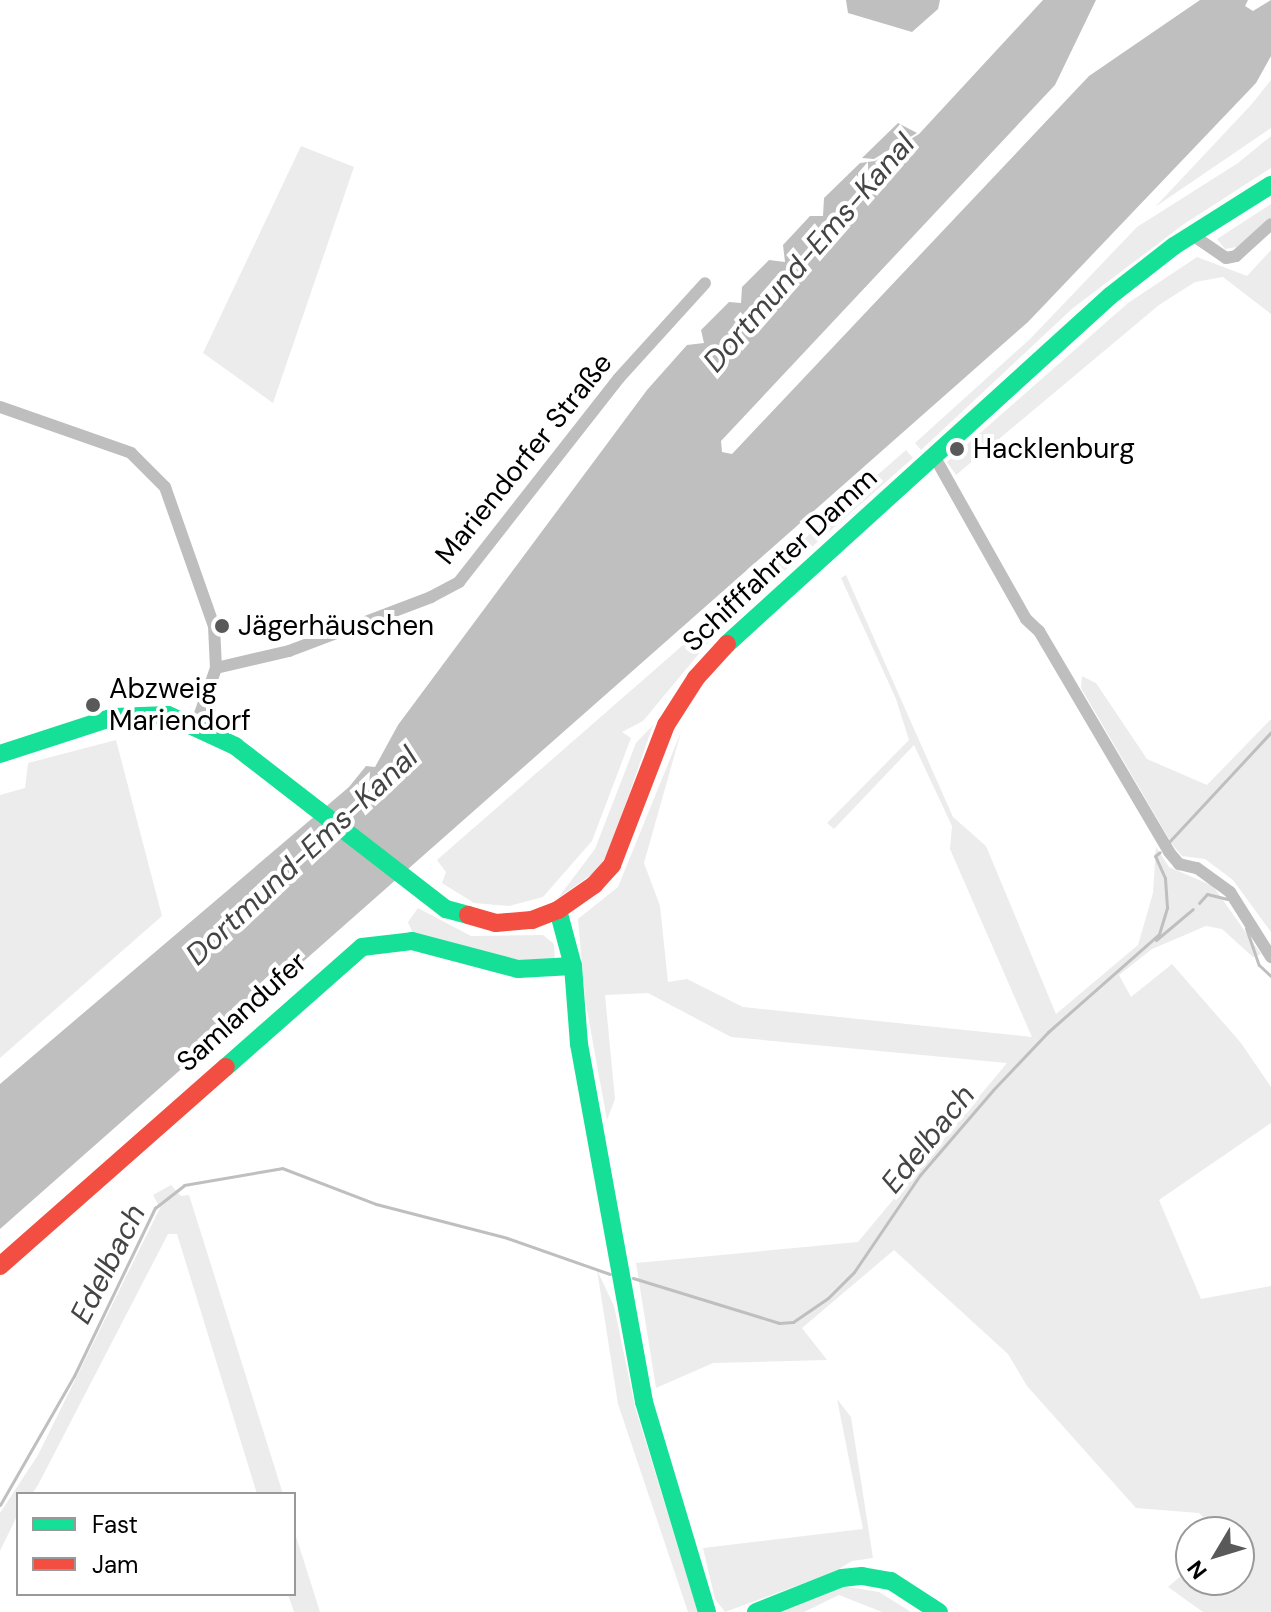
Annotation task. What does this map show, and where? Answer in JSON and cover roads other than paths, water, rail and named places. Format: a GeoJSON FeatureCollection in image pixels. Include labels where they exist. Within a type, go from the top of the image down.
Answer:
{"type":"FeatureCollection","features":[{"type":"Feature","properties":{"kind":"main road","name":"Schifffahrter Damm"},"geometry":{"type":"LineString","coordinates":[[1,752],[114,717],[168,715],[196,725],[235,746],[446,909],[484,922],[518,922],[558,910],[594,885],[612,865],[666,725],[710,661],[933,454],[1110,296],[1191,234],[1271,185]]}},
{"type":"Feature","properties":{"kind":"main road"},"geometry":{"type":"LineString","coordinates":[[558,910],[573,966],[579,1044],[644,1402],[707,1612]]}},
{"type":"Feature","properties":{"kind":"main road","name":"Samlandufer"},"geometry":{"type":"LineString","coordinates":[[0,1266],[362,947],[380,941],[412,941],[518,969],[573,966]]}},
{"type":"Feature","properties":{"kind":"main road"},"geometry":{"type":"LineString","coordinates":[[756,1612],[842,1578],[862,1576],[891,1581],[939,1612]]}},
{"type":"Feature","properties":{"kind":"street"},"geometry":{"type":"LineString","coordinates":[[1191,234],[1226,258],[1236,256],[1271,224]]}},
{"type":"Feature","properties":{"kind":"street","name":"Mariendorfer Straße"},"geometry":{"type":"LineString","coordinates":[[216,668],[289,651],[431,597],[459,582],[619,378],[705,283]]}},
{"type":"Feature","properties":{"kind":"street"},"geometry":{"type":"LineString","coordinates":[[0,407],[114,446],[153,470],[170,498],[214,626],[216,668],[196,725]]}},
{"type":"Feature","properties":{"kind":"street"},"geometry":{"type":"LineString","coordinates":[[933,454],[1026,619],[1039,631],[1169,852],[1179,864],[1197,868],[1230,892],[1271,957]]}},
{"type":"Feature","properties":{"kind":"water"},"geometry":{"type":"Polygon","coordinates":[[[846,0],[940,0],[938,9],[912,32],[848,13],[846,0]]]}},
{"type":"Feature","properties":{"kind":"water","name":"Dortmund-Ems-Kanal"},"geometry":{"type":"Polygon","coordinates":[[[1043,0],[1096,0],[1055,85],[721,441],[722,452],[732,454],[1089,76],[1200,0],[1248,0],[1245,6],[1253,11],[1271,0],[1271,56],[1256,83],[1028,322],[0,1229],[0,1084],[349,787],[366,766],[375,767],[398,725],[647,390],[687,345],[704,343],[701,330],[729,302],[741,303],[742,287],[769,260],[785,262],[783,245],[810,216],[823,216],[824,198],[860,163],[875,161],[919,134],[1043,0]]]}},
{"type":"Feature","properties":{"kind":"water"},"geometry":{"type":"Polygon","coordinates":[[[898,123],[917,133],[874,159],[862,158],[898,123]]]}},
{"type":"Feature","properties":{"kind":"waterway","name":"Edelbach"},"geometry":{"type":"LineString","coordinates":[[1168,843],[1271,732]]}},
{"type":"Feature","properties":{"kind":"waterway","name":"Edelbach"},"geometry":{"type":"LineString","coordinates":[[633,1278],[779,1323],[793,1322],[828,1298],[854,1272],[920,1175],[993,1090],[1048,1032],[1159,934],[1167,907],[1165,878],[1155,856],[1160,852]]}},
{"type":"Feature","properties":{"kind":"waterway"},"geometry":{"type":"LineString","coordinates":[[1199,903],[1207,894],[1227,899]]}},
{"type":"Feature","properties":{"kind":"waterway"},"geometry":{"type":"LineString","coordinates":[[1156,940],[1193,909]]}},
{"type":"Feature","properties":{"kind":"waterway"},"geometry":{"type":"LineString","coordinates":[[1246,928],[1259,965],[1271,976]]}},
{"type":"Feature","properties":{"kind":"waterway","name":"Edelbach"},"geometry":{"type":"LineString","coordinates":[[0,1505],[74,1376],[155,1208],[184,1185],[282,1168],[376,1204],[507,1238],[610,1274]]}},
{"type":"Feature","properties":{"kind":"place","name":"Hacklenburg"},"geometry":{"type":"Point","coordinates":[957,449]}},
{"type":"Feature","properties":{"kind":"place","name":"Jägerhäuschen"},"geometry":{"type":"Point","coordinates":[222,626]}},
{"type":"Feature","properties":{"kind":"place","name":"Abzweig Mariendorf"},"geometry":{"type":"Point","coordinates":[93,705]}}]}
